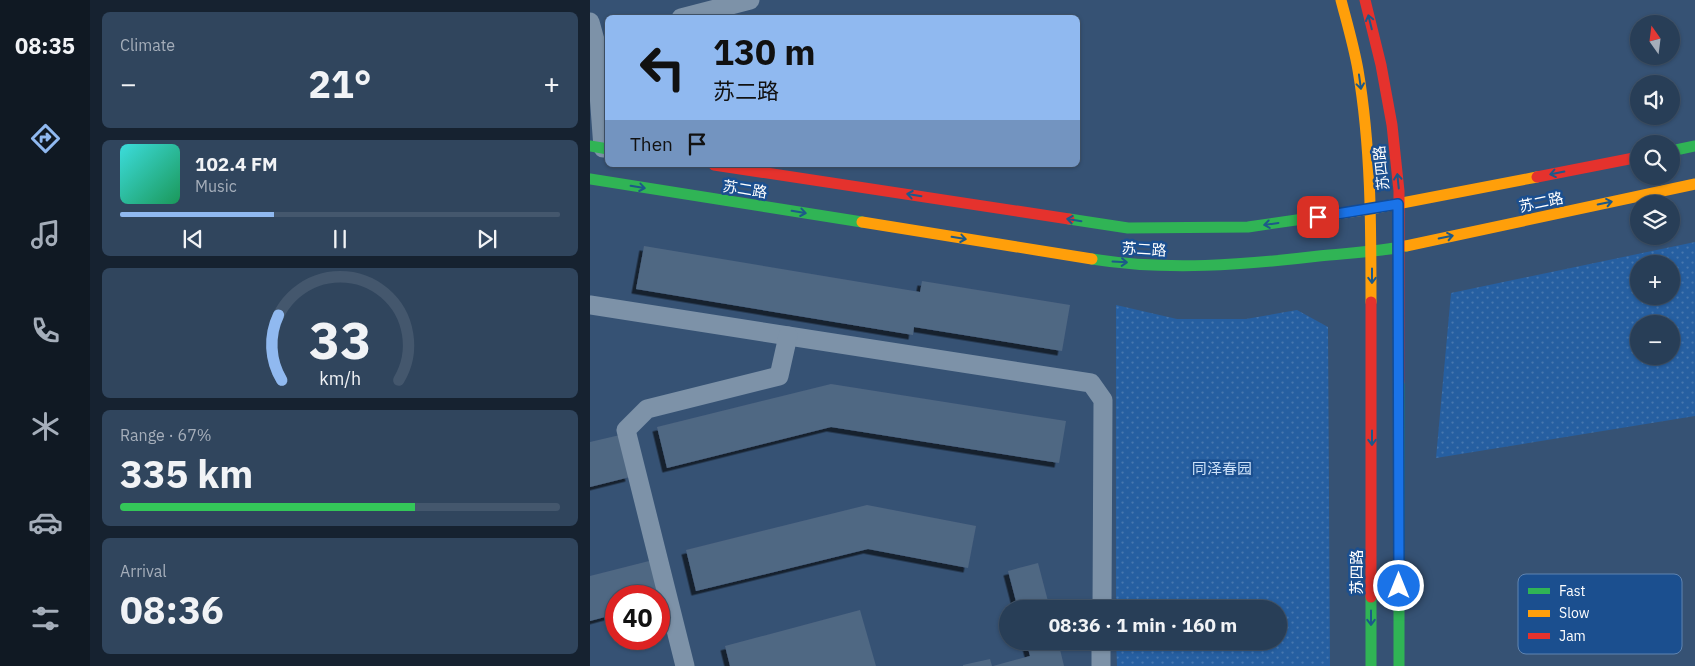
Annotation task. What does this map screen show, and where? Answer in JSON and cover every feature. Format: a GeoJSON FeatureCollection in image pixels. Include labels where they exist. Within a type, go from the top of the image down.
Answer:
{"type":"FeatureCollection","features":[{"type":"Feature","properties":{"kind":"street"},"geometry":{"type":"LineString","coordinates":[[692,15],[750,0]]}},
{"type":"Feature","properties":{"kind":"street","name":"苏四路"},"geometry":{"type":"LineString","coordinates":[[1341,0],[1358,69],[1366,128],[1371,210],[1371,666]]}},
{"type":"Feature","properties":{"kind":"street","name":"苏四路"},"geometry":{"type":"LineString","coordinates":[[1364,0],[1381,65],[1392,125],[1399,191],[1399,666]]}},
{"type":"Feature","properties":{"kind":"street"},"geometry":{"type":"LineString","coordinates":[[597,33],[600,148]]}},
{"type":"Feature","properties":{"kind":"street"},"geometry":{"type":"LineString","coordinates":[[1680,149],[1695,146]]}},
{"type":"Feature","properties":{"kind":"street","name":"苏二路"},"geometry":{"type":"LineString","coordinates":[[727,167],[1128,228],[1248,227],[1371,210],[1630,159]]}},
{"type":"Feature","properties":{"kind":"street","name":"苏二路"},"geometry":{"type":"LineString","coordinates":[[590,179],[1111,262],[1188,266],[1223,265],[1398,248],[1695,184]]}},
{"type":"Feature","properties":{"kind":"street"},"geometry":{"type":"LineString","coordinates":[[590,305],[1091,384],[1103,400],[1102,600]]}},
{"type":"Feature","properties":{"kind":"street"},"geometry":{"type":"LineString","coordinates":[[685,666],[626,430],[647,409],[779,376],[788,336]]}},
{"type":"Feature","properties":{"kind":"street"},"geometry":{"type":"LineString","coordinates":[[1101,666],[1102,650]]}},
{"type":"Feature","properties":{"kind":"green space"},"geometry":{"type":"Polygon","coordinates":[[[1695,242],[1695,416],[1436,458],[1451,293],[1630,256],[1630,305],[1680,305],[1680,255],[1633,255],[1695,242]]]}},
{"type":"Feature","properties":{"kind":"green space","name":"同泽春园"},"geometry":{"type":"Polygon","coordinates":[[[1116,305],[1177,319],[1246,319],[1297,310],[1328,327],[1330,666],[1117,666],[1116,650],[1287,650],[1287,600],[1116,600],[1116,305]]]}},
{"type":"Feature","properties":{"kind":"building"},"geometry":{"type":"Polygon","coordinates":[[[644,246],[920,292],[922,281],[1070,305],[1062,351],[914,327],[913,335],[636,289],[644,246]]]}},
{"type":"Feature","properties":{"kind":"building"},"geometry":{"type":"Polygon","coordinates":[[[831,384],[1066,421],[1059,463],[831,427],[667,468],[657,427],[831,384]]]}},
{"type":"Feature","properties":{"kind":"building"},"geometry":{"type":"Polygon","coordinates":[[[620,435],[630,477],[590,487],[590,442],[620,435]]]}},
{"type":"Feature","properties":{"kind":"building"},"geometry":{"type":"Polygon","coordinates":[[[867,505],[976,526],[968,568],[868,549],[696,591],[686,550],[867,505]]]}},
{"type":"Feature","properties":{"kind":"building"},"geometry":{"type":"Polygon","coordinates":[[[653,560],[660,585],[605,585],[605,617],[590,621],[590,576],[653,560]]]}},
{"type":"Feature","properties":{"kind":"building"},"geometry":{"type":"Polygon","coordinates":[[[1038,563],[1048,600],[1016,600],[1008,571],[1038,563]]]}},
{"type":"Feature","properties":{"kind":"building"},"geometry":{"type":"Polygon","coordinates":[[[860,610],[876,666],[730,666],[725,646],[860,610]]]}},
{"type":"Feature","properties":{"kind":"building"},"geometry":{"type":"Polygon","coordinates":[[[1028,650],[1060,650],[1064,666],[993,666],[1030,656],[1028,650]]]}},
{"type":"Feature","properties":{"kind":"building"},"geometry":{"type":"Polygon","coordinates":[[[990,659],[992,666],[963,666],[963,665],[990,659]]]}},
{"type":"Feature","properties":{"kind":"traffic: fast"},"geometry":{"type":"LineString","coordinates":[[590,146],[605,148]]}},
{"type":"Feature","properties":{"kind":"traffic: fast"},"geometry":{"type":"LineString","coordinates":[[1680,149],[1695,146]]}},
{"type":"Feature","properties":{"kind":"traffic: fast"},"geometry":{"type":"LineString","coordinates":[[590,179],[862,222]]}},
{"type":"Feature","properties":{"kind":"traffic: fast"},"geometry":{"type":"LineString","coordinates":[[1069,219],[1128,228],[1248,227],[1324,216]]}},
{"type":"Feature","properties":{"kind":"traffic: fast"},"geometry":{"type":"LineString","coordinates":[[1092,259],[1120,263],[1177,266],[1234,264],[1374,251],[1406,246]]}},
{"type":"Feature","properties":{"kind":"traffic: fast"},"geometry":{"type":"LineString","coordinates":[[1399,382],[1399,666]]}},
{"type":"Feature","properties":{"kind":"traffic: fast"},"geometry":{"type":"LineString","coordinates":[[1371,597],[1371,666]]}},
{"type":"Feature","properties":{"kind":"traffic: slow"},"geometry":{"type":"LineString","coordinates":[[1341,0],[1356,61],[1366,128],[1371,302]]}},
{"type":"Feature","properties":{"kind":"traffic: slow"},"geometry":{"type":"LineString","coordinates":[[1324,216],[1371,209],[1537,177]]}},
{"type":"Feature","properties":{"kind":"traffic: slow"},"geometry":{"type":"LineString","coordinates":[[1406,246],[1695,184]]}},
{"type":"Feature","properties":{"kind":"traffic: slow"},"geometry":{"type":"LineString","coordinates":[[862,222],[1092,259]]}},
{"type":"Feature","properties":{"kind":"traffic: jam"},"geometry":{"type":"LineString","coordinates":[[1365,0],[1381,65],[1392,125],[1399,191],[1399,382]]}},
{"type":"Feature","properties":{"kind":"traffic: jam"},"geometry":{"type":"LineString","coordinates":[[1537,177],[1630,159]]}},
{"type":"Feature","properties":{"kind":"traffic: jam"},"geometry":{"type":"LineString","coordinates":[[727,167],[1069,219]]}},
{"type":"Feature","properties":{"kind":"traffic: jam"},"geometry":{"type":"LineString","coordinates":[[1371,302],[1371,597]]}},
{"type":"Feature","properties":{"kind":"route"},"geometry":{"type":"LineString","coordinates":[[1318,217],[1371,210],[1398,204],[1399,586]]}}]}
